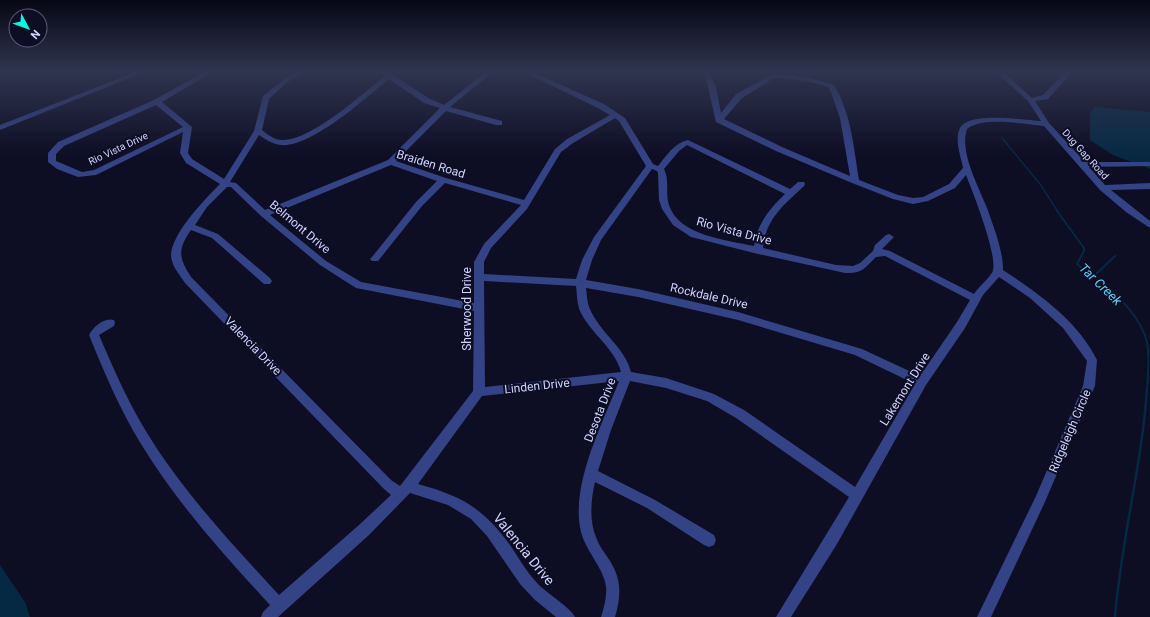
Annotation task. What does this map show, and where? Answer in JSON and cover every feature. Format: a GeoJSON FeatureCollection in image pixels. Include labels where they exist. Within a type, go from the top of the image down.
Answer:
{"type":"FeatureCollection","features":[{"type":"Feature","properties":{"kind":"street"},"geometry":{"type":"LineString","coordinates":[[0,128],[71,100]]}},
{"type":"Feature","properties":{"kind":"street","name":"Rio Vista Drive"},"geometry":{"type":"LineString","coordinates":[[161,100],[61,144],[52,154],[52,162],[60,167],[81,175],[96,172],[188,126]]}},
{"type":"Feature","properties":{"kind":"street","name":"Valencia Drive"},"geometry":{"type":"LineString","coordinates":[[266,100],[258,131],[225,184],[204,205],[180,239],[176,255],[178,265],[188,280],[386,484],[404,490],[437,494],[467,508],[492,532],[525,580],[547,603],[568,617]]}},
{"type":"Feature","properties":{"kind":"street"},"geometry":{"type":"LineString","coordinates":[[258,131],[282,143],[292,142],[307,136],[336,116],[355,100]]}},
{"type":"Feature","properties":{"kind":"street"},"geometry":{"type":"LineString","coordinates":[[425,100],[445,108],[499,123]]}},
{"type":"Feature","properties":{"kind":"street"},"geometry":{"type":"LineString","coordinates":[[391,162],[436,115],[455,100]]}},
{"type":"Feature","properties":{"kind":"street","name":"Rio Vista Drive"},"geometry":{"type":"LineString","coordinates":[[588,100],[601,106],[625,123],[655,167],[663,173],[664,203],[672,218],[694,236],[836,268],[849,269],[859,268],[866,263],[871,255],[877,252],[878,247],[889,237]]}},
{"type":"Feature","properties":{"kind":"street"},"geometry":{"type":"LineString","coordinates":[[715,100],[719,120]]}},
{"type":"Feature","properties":{"kind":"street"},"geometry":{"type":"LineString","coordinates":[[719,120],[736,100]]}},
{"type":"Feature","properties":{"kind":"street"},"geometry":{"type":"LineString","coordinates":[[838,100],[845,127],[855,180]]}},
{"type":"Feature","properties":{"kind":"street","name":"Dug Gap Road"},"geometry":{"type":"LineString","coordinates":[[1031,100],[1046,124],[1103,188],[1129,210],[1150,225]]}},
{"type":"Feature","properties":{"kind":"street"},"geometry":{"type":"LineString","coordinates":[[157,102],[188,126]]}},
{"type":"Feature","properties":{"kind":"street","name":"Sherwood Drive"},"geometry":{"type":"LineString","coordinates":[[479,392],[479,262],[487,246],[526,204],[558,151],[570,141],[615,115]]}},
{"type":"Feature","properties":{"kind":"street"},"geometry":{"type":"LineString","coordinates":[[719,120],[779,148],[855,180],[896,197],[913,201],[925,199],[952,186],[967,168]]}},
{"type":"Feature","properties":{"kind":"street"},"geometry":{"type":"LineString","coordinates":[[998,272],[998,259],[983,209],[967,168],[962,143],[964,128],[970,123],[979,121],[1007,121],[1046,124]]}},
{"type":"Feature","properties":{"kind":"street","name":"Belmont Drive"},"geometry":{"type":"LineString","coordinates":[[188,126],[184,153],[189,161],[225,184],[233,185],[264,214],[323,263],[359,285],[480,308]]}},
{"type":"Feature","properties":{"kind":"street","name":"Desota Drive"},"geometry":{"type":"LineString","coordinates":[[608,617],[613,604],[612,579],[610,571],[595,549],[586,527],[586,499],[591,474],[627,376],[624,364],[618,354],[596,328],[584,309],[580,283],[587,260],[597,239],[655,167],[684,142],[688,142],[791,193]]}},
{"type":"Feature","properties":{"kind":"street","name":"Braiden Road"},"geometry":{"type":"LineString","coordinates":[[264,214],[391,162],[443,180],[526,204]]}},
{"type":"Feature","properties":{"kind":"street"},"geometry":{"type":"LineString","coordinates":[[1082,165],[1150,164]]}},
{"type":"Feature","properties":{"kind":"street"},"geometry":{"type":"LineString","coordinates":[[375,259],[419,204],[443,180]]}},
{"type":"Feature","properties":{"kind":"street"},"geometry":{"type":"LineString","coordinates":[[758,251],[761,232],[768,219],[776,207],[801,184]]}},
{"type":"Feature","properties":{"kind":"street"},"geometry":{"type":"LineString","coordinates":[[1103,188],[1150,186]]}},
{"type":"Feature","properties":{"kind":"street"},"geometry":{"type":"LineString","coordinates":[[188,226],[215,236],[267,281]]}},
{"type":"Feature","properties":{"kind":"street"},"geometry":{"type":"LineString","coordinates":[[877,252],[887,253],[976,298]]}},
{"type":"Feature","properties":{"kind":"street","name":"Lakemont Drive"},"geometry":{"type":"LineString","coordinates":[[783,617],[832,539],[922,382],[961,325],[976,298],[998,272]]}},
{"type":"Feature","properties":{"kind":"street","name":"Ridgeleigh Circle"},"geometry":{"type":"LineString","coordinates":[[984,617],[1040,500],[1090,386],[1092,360],[1067,325],[1033,296],[998,272]]}},
{"type":"Feature","properties":{"kind":"street","name":"Rockdale Drive"},"geometry":{"type":"LineString","coordinates":[[479,277],[580,283],[638,293],[745,318],[858,352],[922,382]]}},
{"type":"Feature","properties":{"kind":"street"},"geometry":{"type":"LineString","coordinates":[[110,323],[96,331],[94,335],[130,414],[156,456],[226,549],[279,605]]}},
{"type":"Feature","properties":{"kind":"street","name":"Linden Drive"},"geometry":{"type":"LineString","coordinates":[[479,392],[627,376],[666,383],[710,397],[740,414],[856,495]]}},
{"type":"Feature","properties":{"kind":"street"},"geometry":{"type":"LineString","coordinates":[[268,617],[279,605],[364,530],[404,490],[479,392]]}},
{"type":"Feature","properties":{"kind":"street"},"geometry":{"type":"LineString","coordinates":[[591,474],[651,504],[709,540]]}},
{"type":"Feature","properties":{"kind":"water"},"geometry":{"type":"Polygon","coordinates":[[[1095,107],[1150,112],[1150,169],[1113,155],[1090,140],[1090,114],[1095,107]]]}},
{"type":"Feature","properties":{"kind":"water"},"geometry":{"type":"Polygon","coordinates":[[[0,565],[25,602],[30,617],[0,617],[0,565]]]}},
{"type":"Feature","properties":{"kind":"waterway","name":"Tar Creek"},"geometry":{"type":"LineString","coordinates":[[1002,138],[1040,184],[1058,212]]}},
{"type":"Feature","properties":{"kind":"waterway","name":"Tar Creek"},"geometry":{"type":"LineString","coordinates":[[1057,211],[1084,248],[1084,251],[1077,264],[1093,277],[1097,277],[1112,291],[1134,315],[1140,324],[1148,349],[1147,390]]}},
{"type":"Feature","properties":{"kind":"waterway"},"geometry":{"type":"LineString","coordinates":[[1094,276],[1115,256]]}},
{"type":"Feature","properties":{"kind":"waterway","name":"Tar Creek"},"geometry":{"type":"LineString","coordinates":[[1115,617],[1122,560],[1141,446],[1147,389]]}}]}
